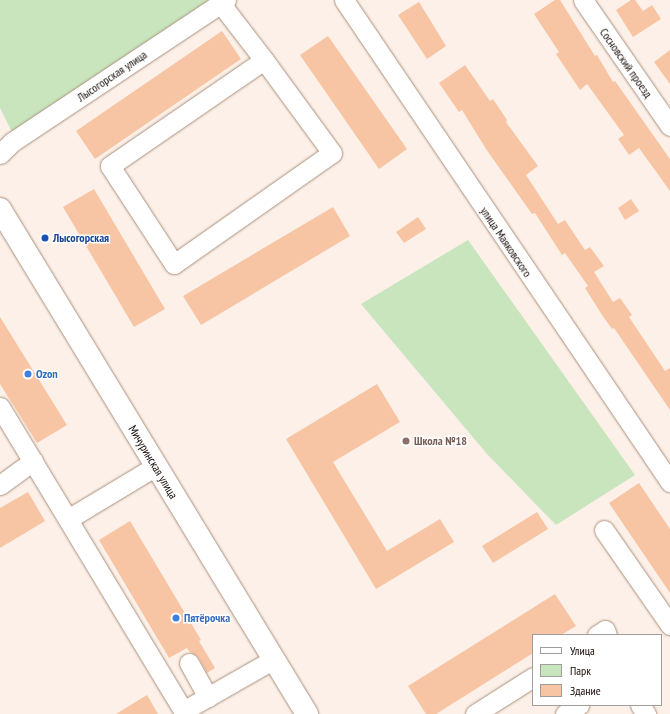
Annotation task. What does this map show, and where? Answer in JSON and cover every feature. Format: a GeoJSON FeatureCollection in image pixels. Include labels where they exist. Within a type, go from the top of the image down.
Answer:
{"type":"FeatureCollection","features":[{"type":"Feature","properties":{"kind":"main road","name":"Мичуринская улица"},"geometry":{"type":"LineString","coordinates":[[0,210],[307,714]]}},
{"type":"Feature","properties":{"kind":"street","name":"улица Маяковского"},"geometry":{"type":"LineString","coordinates":[[344,0],[670,482]]}},
{"type":"Feature","properties":{"kind":"street","name":"Сосновский проезд"},"geometry":{"type":"LineString","coordinates":[[583,0],[670,126]]}},
{"type":"Feature","properties":{"kind":"street"},"geometry":{"type":"LineString","coordinates":[[224,2],[264,60],[332,153],[174,264],[110,166],[264,60]]}},
{"type":"Feature","properties":{"kind":"street","name":"Лысогорская улица"},"geometry":{"type":"LineString","coordinates":[[0,154],[12,142],[224,2]]}},
{"type":"Feature","properties":{"kind":"street"},"geometry":{"type":"LineString","coordinates":[[0,407],[184,713],[208,697],[274,659]]}},
{"type":"Feature","properties":{"kind":"street"},"geometry":{"type":"LineString","coordinates":[[0,485],[32,461]]}},
{"type":"Feature","properties":{"kind":"street"},"geometry":{"type":"LineString","coordinates":[[68,519],[156,466]]}},
{"type":"Feature","properties":{"kind":"street"},"geometry":{"type":"LineString","coordinates":[[604,530],[670,625]]}},
{"type":"Feature","properties":{"kind":"street"},"geometry":{"type":"LineString","coordinates":[[599,634],[605,630],[607,634]]}},
{"type":"Feature","properties":{"kind":"street"},"geometry":{"type":"LineString","coordinates":[[189,663],[208,697]]}},
{"type":"Feature","properties":{"kind":"street"},"geometry":{"type":"LineString","coordinates":[[475,714],[532,677]]}},
{"type":"Feature","properties":{"kind":"street"},"geometry":{"type":"LineString","coordinates":[[565,714],[577,706]]}},
{"type":"Feature","properties":{"kind":"green space"},"geometry":{"type":"Polygon","coordinates":[[[0,0],[209,0],[13,134],[0,108],[0,0]]]}},
{"type":"Feature","properties":{"kind":"green space"},"geometry":{"type":"Polygon","coordinates":[[[468,240],[635,475],[556,525],[487,454],[361,304],[468,240]]]}},
{"type":"Feature","properties":{"kind":"building"},"geometry":{"type":"Polygon","coordinates":[[[555,0],[560,0],[595,56],[597,55],[613,82],[615,81],[670,159],[670,191],[639,148],[629,155],[618,139],[624,135],[587,84],[580,90],[556,54],[559,52],[534,14],[555,0]]]}},
{"type":"Feature","properties":{"kind":"building"},"geometry":{"type":"Polygon","coordinates":[[[631,0],[635,0],[643,11],[652,5],[661,19],[633,37],[616,10],[631,0]]]}},
{"type":"Feature","properties":{"kind":"building"},"geometry":{"type":"Polygon","coordinates":[[[419,2],[446,46],[427,59],[398,15],[419,2]]]}},
{"type":"Feature","properties":{"kind":"building"},"geometry":{"type":"Polygon","coordinates":[[[222,31],[241,59],[95,159],[76,131],[222,31]]]}},
{"type":"Feature","properties":{"kind":"building"},"geometry":{"type":"Polygon","coordinates":[[[328,36],[407,149],[379,169],[300,55],[328,36]]]}},
{"type":"Feature","properties":{"kind":"building"},"geometry":{"type":"Polygon","coordinates":[[[670,50],[670,84],[654,62],[670,50]]]}},
{"type":"Feature","properties":{"kind":"building"},"geometry":{"type":"Polygon","coordinates":[[[465,65],[490,101],[493,99],[507,120],[506,122],[538,166],[526,175],[558,224],[565,220],[585,250],[590,247],[604,266],[594,272],[613,302],[620,298],[632,315],[629,317],[665,371],[670,368],[670,410],[614,328],[612,329],[602,315],[585,288],[588,286],[565,253],[562,255],[535,213],[532,214],[486,149],[462,110],[459,112],[439,83],[465,65]]]}},
{"type":"Feature","properties":{"kind":"building"},"geometry":{"type":"Polygon","coordinates":[[[94,189],[165,309],[134,327],[63,207],[94,189]]]}},
{"type":"Feature","properties":{"kind":"building"},"geometry":{"type":"Polygon","coordinates":[[[631,199],[639,211],[625,220],[618,208],[631,199]]]}},
{"type":"Feature","properties":{"kind":"building"},"geometry":{"type":"Polygon","coordinates":[[[333,207],[350,236],[201,325],[183,296],[333,207]]]}},
{"type":"Feature","properties":{"kind":"building"},"geometry":{"type":"Polygon","coordinates":[[[418,217],[426,229],[404,243],[396,232],[418,217]]]}},
{"type":"Feature","properties":{"kind":"building"},"geometry":{"type":"Polygon","coordinates":[[[0,317],[67,425],[37,443],[0,384],[0,317]]]}},
{"type":"Feature","properties":{"kind":"building"},"geometry":{"type":"Polygon","coordinates":[[[377,384],[400,422],[333,462],[387,551],[440,519],[454,542],[376,589],[286,439],[377,384]]]}},
{"type":"Feature","properties":{"kind":"building"},"geometry":{"type":"Polygon","coordinates":[[[639,483],[670,529],[670,593],[609,503],[639,483]]]}},
{"type":"Feature","properties":{"kind":"building"},"geometry":{"type":"Polygon","coordinates":[[[28,492],[45,521],[0,548],[0,508],[28,492]]]}},
{"type":"Feature","properties":{"kind":"building"},"geometry":{"type":"Polygon","coordinates":[[[537,512],[548,529],[493,563],[482,546],[537,512]]]}},
{"type":"Feature","properties":{"kind":"building"},"geometry":{"type":"Polygon","coordinates":[[[130,521],[201,640],[199,641],[215,668],[207,673],[198,657],[187,648],[169,658],[99,540],[130,521]]]}},
{"type":"Feature","properties":{"kind":"building"},"geometry":{"type":"Polygon","coordinates":[[[555,594],[576,626],[563,634],[532,634],[532,654],[436,714],[426,714],[408,686],[555,594]]]}},
{"type":"Feature","properties":{"kind":"building"},"geometry":{"type":"Polygon","coordinates":[[[147,695],[158,714],[116,714],[147,695]]]}},
{"type":"Feature","properties":{"kind":"place","name":"Лысогорская"},"geometry":{"type":"Point","coordinates":[45,238]}},
{"type":"Feature","properties":{"kind":"place","name":"Ozon"},"geometry":{"type":"Point","coordinates":[28,374]}},
{"type":"Feature","properties":{"kind":"place","name":"Школа №18"},"geometry":{"type":"Point","coordinates":[406,441]}},
{"type":"Feature","properties":{"kind":"place","name":"Пятёрочка"},"geometry":{"type":"Point","coordinates":[176,618]}}]}
